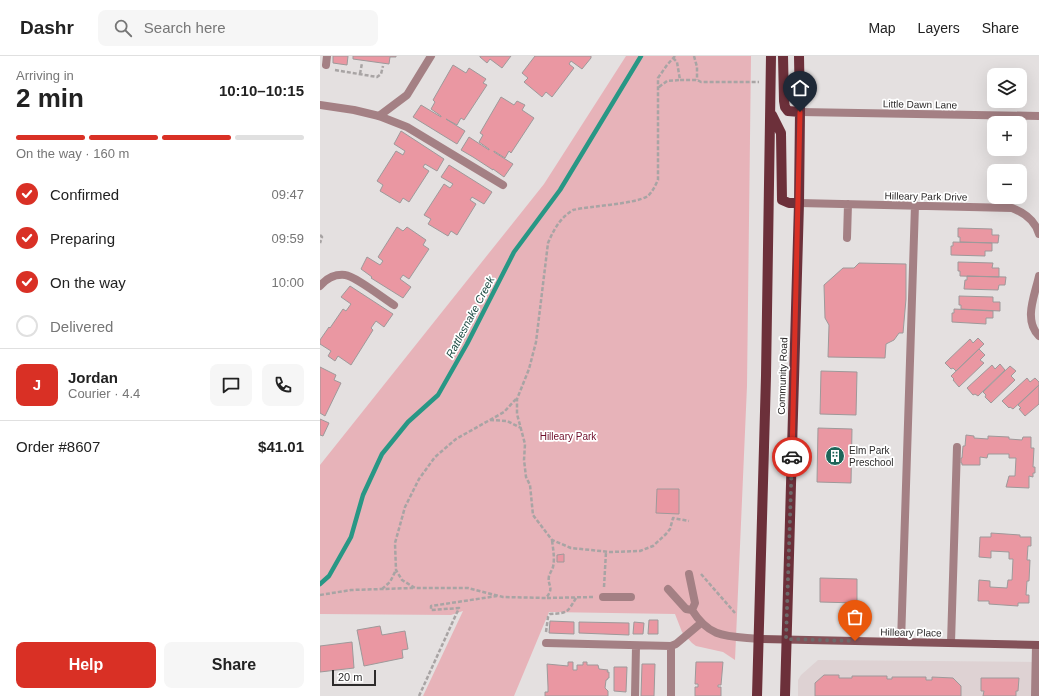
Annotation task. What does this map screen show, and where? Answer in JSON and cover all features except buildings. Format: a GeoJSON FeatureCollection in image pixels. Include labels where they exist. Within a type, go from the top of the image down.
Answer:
{"type":"FeatureCollection","features":[{"type":"Feature","properties":{"kind":"main road","name":"Community Road"},"geometry":{"type":"LineString","coordinates":[[757,696],[766,376],[771,56]]}},
{"type":"Feature","properties":{"kind":"main road"},"geometry":{"type":"LineString","coordinates":[[783,56],[785,108],[788,111],[800,112]]}},
{"type":"Feature","properties":{"kind":"main road","name":"Community Road"},"geometry":{"type":"LineString","coordinates":[[785,696],[799,203],[799,56]]}},
{"type":"Feature","properties":{"kind":"main road"},"geometry":{"type":"LineString","coordinates":[[771,113],[781,133],[782,200],[789,203],[799,203]]}},
{"type":"Feature","properties":{"kind":"street"},"geometry":{"type":"LineString","coordinates":[[379,116],[407,95],[431,56]]}},
{"type":"Feature","properties":{"kind":"street"},"geometry":{"type":"LineString","coordinates":[[320,105],[354,110],[379,116],[407,127],[503,185]]}},
{"type":"Feature","properties":{"kind":"street","name":"Little Dawn Lane"},"geometry":{"type":"LineString","coordinates":[[800,112],[1039,116]]}},
{"type":"Feature","properties":{"kind":"street","name":"Hilleary Park Drive"},"geometry":{"type":"LineString","coordinates":[[799,203],[1012,208],[1022,212],[1030,218]]}},
{"type":"Feature","properties":{"kind":"street"},"geometry":{"type":"LineString","coordinates":[[847,238],[848,204]]}},
{"type":"Feature","properties":{"kind":"street"},"geometry":{"type":"LineString","coordinates":[[901,642],[915,205]]}},
{"type":"Feature","properties":{"kind":"street"},"geometry":{"type":"LineString","coordinates":[[1030,218],[1039,218]]}},
{"type":"Feature","properties":{"kind":"street"},"geometry":{"type":"LineString","coordinates":[[1030,218],[1037,226],[1039,234]]}},
{"type":"Feature","properties":{"kind":"street"},"geometry":{"type":"LineString","coordinates":[[320,286],[325,280],[335,276],[346,275],[354,278],[394,305]]}},
{"type":"Feature","properties":{"kind":"street"},"geometry":{"type":"LineString","coordinates":[[1039,276],[1030,317],[1039,336]]}},
{"type":"Feature","properties":{"kind":"street"},"geometry":{"type":"LineString","coordinates":[[951,643],[957,447]]}},
{"type":"Feature","properties":{"kind":"street"},"geometry":{"type":"LineString","coordinates":[[689,574],[695,603],[692,610]]}},
{"type":"Feature","properties":{"kind":"street"},"geometry":{"type":"LineString","coordinates":[[668,589],[686,609],[692,610],[705,628],[719,634],[759,639]]}},
{"type":"Feature","properties":{"kind":"street"},"geometry":{"type":"LineString","coordinates":[[603,597],[631,597]]}},
{"type":"Feature","properties":{"kind":"street"},"geometry":{"type":"LineString","coordinates":[[546,643],[671,646],[679,642],[701,623]]}},
{"type":"Feature","properties":{"kind":"street","name":"Hilleary Place"},"geometry":{"type":"LineString","coordinates":[[759,639],[1037,645]]}},
{"type":"Feature","properties":{"kind":"street"},"geometry":{"type":"LineString","coordinates":[[1035,696],[1037,645]]}},
{"type":"Feature","properties":{"kind":"street"},"geometry":{"type":"LineString","coordinates":[[635,696],[636,646]]}},
{"type":"Feature","properties":{"kind":"street"},"geometry":{"type":"LineString","coordinates":[[671,646],[671,696]]}},
{"type":"Feature","properties":{"kind":"path"},"geometry":{"type":"LineString","coordinates":[[694,56],[697,67],[697,80]]}},
{"type":"Feature","properties":{"kind":"path"},"geometry":{"type":"LineString","coordinates":[[546,598],[550,593],[551,586],[549,576],[553,568],[554,561],[552,540],[533,515],[530,486],[526,477],[524,460],[525,444],[517,414],[517,399],[529,369],[536,342],[548,243],[553,230],[567,214],[573,210],[634,201],[646,197],[654,190],[658,180],[658,78],[674,57],[677,62],[680,80]]}},
{"type":"Feature","properties":{"kind":"path"},"geometry":{"type":"LineString","coordinates":[[326,60],[336,71],[377,77],[380,76],[382,66]]}},
{"type":"Feature","properties":{"kind":"path"},"geometry":{"type":"LineString","coordinates":[[360,74],[362,63]]}},
{"type":"Feature","properties":{"kind":"path"},"geometry":{"type":"LineString","coordinates":[[658,87],[667,81],[680,80],[697,80],[701,82],[752,82]]}},
{"type":"Feature","properties":{"kind":"path"},"geometry":{"type":"LineString","coordinates":[[320,235],[322,237],[320,243]]}},
{"type":"Feature","properties":{"kind":"path"},"geometry":{"type":"LineString","coordinates":[[381,589],[390,582],[396,570],[395,543],[411,494],[419,479],[435,457],[451,443],[504,412],[517,399]]}},
{"type":"Feature","properties":{"kind":"path"},"geometry":{"type":"LineString","coordinates":[[490,420],[507,421],[521,428]]}},
{"type":"Feature","properties":{"kind":"path"},"geometry":{"type":"LineString","coordinates":[[552,540],[571,548],[606,552],[629,552],[647,549],[660,541],[670,529],[673,518],[689,521]]}},
{"type":"Feature","properties":{"kind":"path"},"geometry":{"type":"LineString","coordinates":[[320,595],[336,592],[381,589],[468,588],[497,596],[546,598],[603,597],[606,552]]}},
{"type":"Feature","properties":{"kind":"path"},"geometry":{"type":"LineString","coordinates":[[696,569],[735,613]]}},
{"type":"Feature","properties":{"kind":"path"},"geometry":{"type":"LineString","coordinates":[[396,570],[402,580],[415,588]]}},
{"type":"Feature","properties":{"kind":"path"},"geometry":{"type":"LineString","coordinates":[[419,696],[459,608],[431,610],[430,606],[497,596]]}},
{"type":"Feature","properties":{"kind":"path"},"geometry":{"type":"LineString","coordinates":[[546,643],[548,618],[550,614],[564,614],[568,611],[576,597]]}},
{"type":"Feature","properties":{"kind":"shaded area"},"geometry":{"type":"Polygon","coordinates":[[[818,660],[1039,662],[1039,696],[798,696],[798,680],[801,675],[818,660]]]}},
{"type":"Feature","properties":{"kind":"green space","name":"Hilleary Park"},"geometry":{"type":"Polygon","coordinates":[[[626,56],[751,56],[747,386],[735,660],[723,652],[696,646],[692,643],[682,632],[675,614],[549,612],[514,696],[423,696],[463,611],[451,615],[320,614],[320,465],[544,184],[626,56]]]}},
{"type":"Feature","properties":{"kind":"waterway","name":"Rattlesnake Creek"},"geometry":{"type":"LineString","coordinates":[[320,584],[329,576],[351,537],[363,495],[382,454],[408,422],[438,395],[467,344],[514,252],[560,190],[641,56]]}},
{"type":"Feature","properties":{"kind":"way so far"},"geometry":{"type":"LineString","coordinates":[[792,457],[786,639],[855,641]]}},
{"type":"Feature","properties":{"kind":"place","name":"Elm Park Preschool"},"geometry":{"type":"Point","coordinates":[835,456]}},
{"type":"Feature","properties":{"kind":"route"},"geometry":{"type":"LineString","coordinates":[[792,457],[800,112]]}}]}
